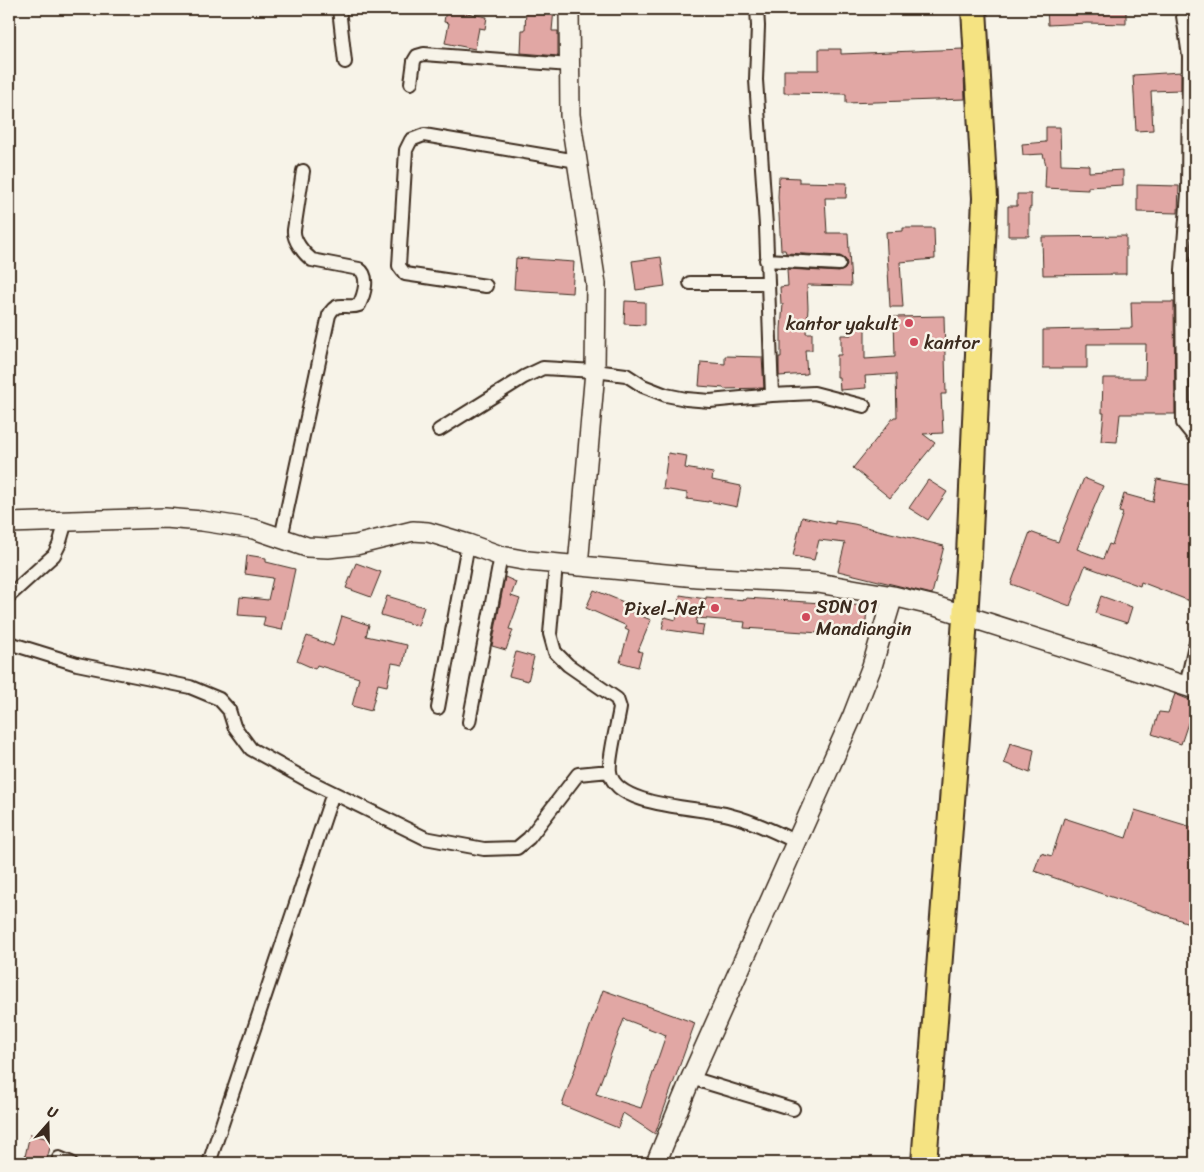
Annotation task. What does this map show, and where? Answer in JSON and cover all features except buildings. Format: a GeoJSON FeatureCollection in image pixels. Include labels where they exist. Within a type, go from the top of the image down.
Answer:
{"type":"FeatureCollection","features":[{"type":"Feature","properties":{"kind":"highway"},"geometry":{"type":"LineString","coordinates":[[924,1163],[960,712],[985,198],[974,9]]}},
{"type":"Feature","properties":{"kind":"street"},"geometry":{"type":"LineString","coordinates":[[339,9],[345,62]]}},
{"type":"Feature","properties":{"kind":"street"},"geometry":{"type":"LineString","coordinates":[[569,9],[570,115],[596,284],[595,371],[578,566]]}},
{"type":"Feature","properties":{"kind":"street"},"geometry":{"type":"LineString","coordinates":[[756,9],[758,26],[756,80],[764,179],[772,395]]}},
{"type":"Feature","properties":{"kind":"street"},"geometry":{"type":"LineString","coordinates":[[1182,9],[1192,56],[1191,193],[1182,270],[1183,423],[1195,438]]}},
{"type":"Feature","properties":{"kind":"street"},"geometry":{"type":"LineString","coordinates":[[411,83],[414,61],[417,56],[424,54],[570,65]]}},
{"type":"Feature","properties":{"kind":"street"},"geometry":{"type":"LineString","coordinates":[[486,286],[405,274],[399,266],[406,150],[411,140],[424,135],[577,161]]}},
{"type":"Feature","properties":{"kind":"street"},"geometry":{"type":"LineString","coordinates":[[281,538],[329,315],[332,309],[337,306],[355,307],[359,305],[366,277],[359,269],[312,260],[296,239],[294,230],[303,171]]}},
{"type":"Feature","properties":{"kind":"street"},"geometry":{"type":"LineString","coordinates":[[766,260],[838,264]]}},
{"type":"Feature","properties":{"kind":"street"},"geometry":{"type":"LineString","coordinates":[[690,283],[767,282]]}},
{"type":"Feature","properties":{"kind":"street"},"geometry":{"type":"LineString","coordinates":[[439,430],[524,377],[543,368],[626,375],[651,389],[666,395],[686,399],[710,401],[814,393],[864,406]]}},
{"type":"Feature","properties":{"kind":"street"},"geometry":{"type":"LineString","coordinates":[[9,523],[165,518],[254,528],[307,547],[328,548],[356,545],[386,536],[413,531],[428,532],[501,556],[556,564],[697,577],[818,583],[893,596],[934,606],[1191,687],[1195,645]]}},
{"type":"Feature","properties":{"kind":"street"},"geometry":{"type":"LineString","coordinates":[[9,596],[54,555],[66,521]]}},
{"type":"Feature","properties":{"kind":"street"},"geometry":{"type":"LineString","coordinates":[[438,708],[468,544]]}},
{"type":"Feature","properties":{"kind":"street"},"geometry":{"type":"LineString","coordinates":[[469,722],[501,556]]}},
{"type":"Feature","properties":{"kind":"street"},"geometry":{"type":"LineString","coordinates":[[556,564],[550,634],[555,652],[568,665],[617,699],[620,708],[610,771],[614,783],[620,790],[671,806],[728,814],[766,827],[796,842]]}},
{"type":"Feature","properties":{"kind":"street"},"geometry":{"type":"LineString","coordinates":[[656,1163],[831,766],[866,682],[886,626],[893,596]]}},
{"type":"Feature","properties":{"kind":"street"},"geometry":{"type":"LineString","coordinates":[[9,643],[77,664],[190,687],[219,699],[229,710],[234,726],[251,749],[333,793],[426,838],[484,850],[517,848],[529,838],[578,774],[610,771]]}},
{"type":"Feature","properties":{"kind":"street"},"geometry":{"type":"LineString","coordinates":[[209,1163],[333,793]]}},
{"type":"Feature","properties":{"kind":"street"},"geometry":{"type":"LineString","coordinates":[[692,1078],[793,1109]]}},
{"type":"Feature","properties":{"kind":"street"},"geometry":{"type":"LineString","coordinates":[[59,1158],[71,1163]]}},
{"type":"Feature","properties":{"kind":"place","name":"kantor yakult"},"geometry":{"type":"Point","coordinates":[909,323]}},
{"type":"Feature","properties":{"kind":"place","name":"kantor"},"geometry":{"type":"Point","coordinates":[914,342]}},
{"type":"Feature","properties":{"kind":"place","name":"Pixel-Net"},"geometry":{"type":"Point","coordinates":[715,608]}},
{"type":"Feature","properties":{"kind":"place","name":"SDN 01 Mandiangin"},"geometry":{"type":"Point","coordinates":[806,617]}}]}
